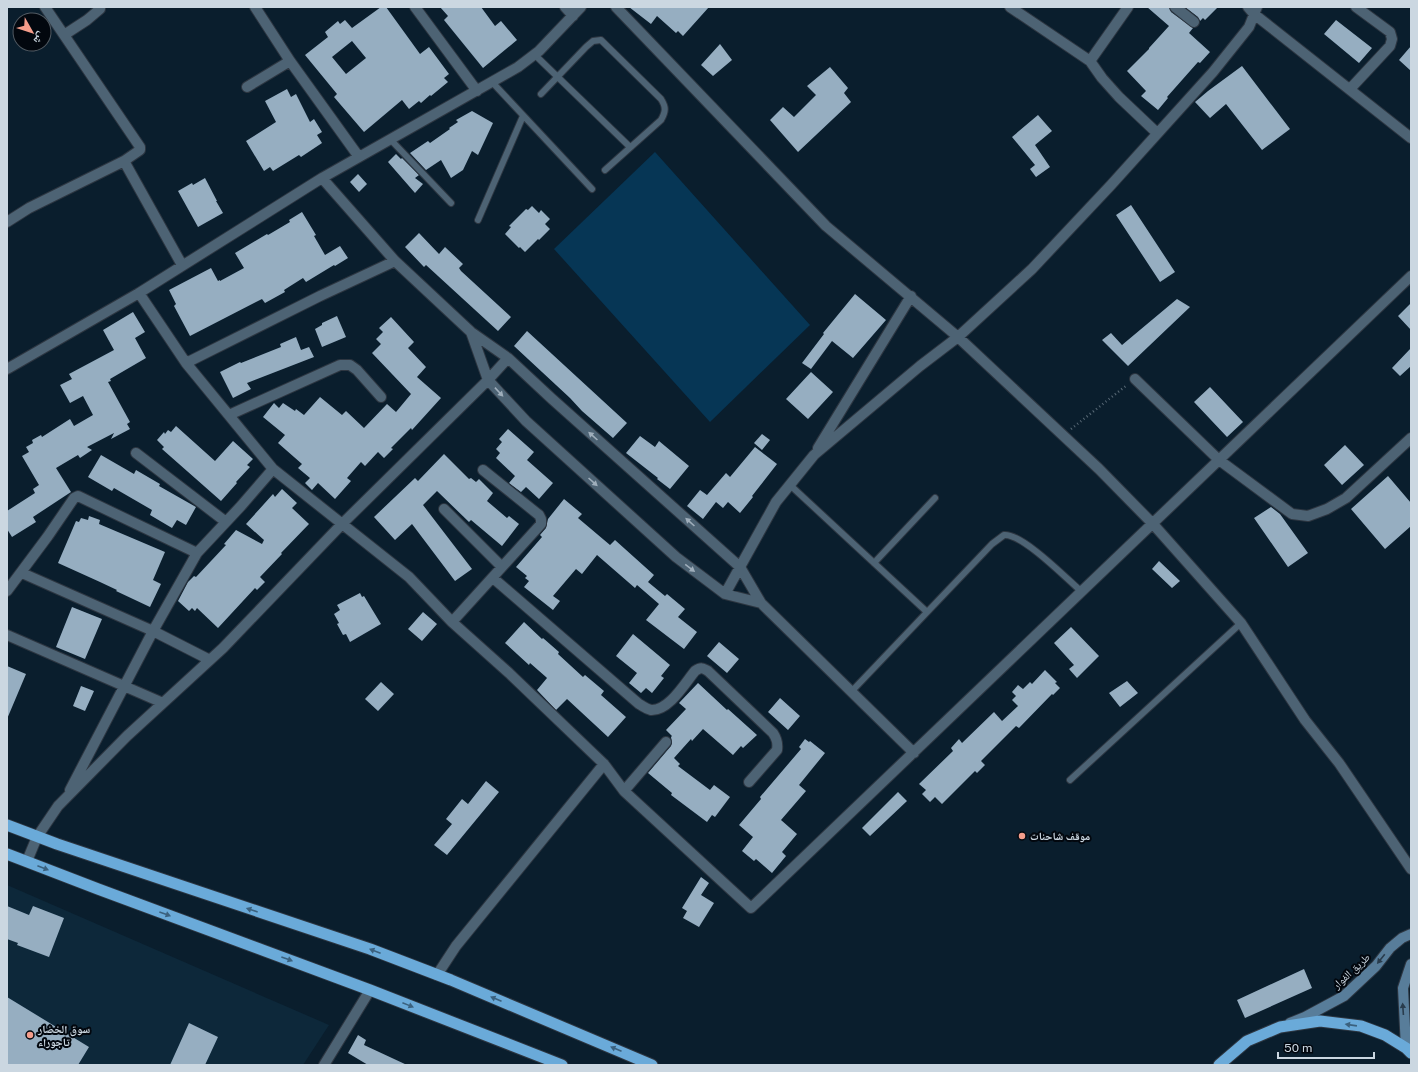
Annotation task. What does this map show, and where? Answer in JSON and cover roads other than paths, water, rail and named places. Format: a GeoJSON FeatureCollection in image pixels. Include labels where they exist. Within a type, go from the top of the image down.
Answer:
{"type":"FeatureCollection","features":[{"type":"Feature","properties":{"kind":"highway"},"geometry":{"type":"LineString","coordinates":[[7,825],[370,949],[437,974],[652,1065]]}},
{"type":"Feature","properties":{"kind":"highway"},"geometry":{"type":"LineString","coordinates":[[7,854],[370,990],[562,1065]]}},
{"type":"Feature","properties":{"kind":"highway"},"geometry":{"type":"LineString","coordinates":[[1219,1065],[1247,1041],[1280,1027],[1320,1021],[1361,1026],[1385,1036],[1408,1051]]}},
{"type":"Feature","properties":{"kind":"main road","name":"طريق الفوار"},"geometry":{"type":"LineString","coordinates":[[1280,1027],[1305,1017],[1344,996],[1376,966],[1390,948],[1402,938],[1411,934]]}},
{"type":"Feature","properties":{"kind":"main road"},"geometry":{"type":"LineString","coordinates":[[1408,1051],[1403,988],[1411,964]]}},
{"type":"Feature","properties":{"kind":"street"},"geometry":{"type":"LineString","coordinates":[[7,222],[29,208],[124,161],[138,153],[140,150],[140,147],[45,7]]}},
{"type":"Feature","properties":{"kind":"street"},"geometry":{"type":"LineString","coordinates":[[64,35],[87,20],[100,9],[100,7]]}},
{"type":"Feature","properties":{"kind":"street"},"geometry":{"type":"LineString","coordinates":[[256,7],[290,61],[359,157]]}},
{"type":"Feature","properties":{"kind":"street"},"geometry":{"type":"LineString","coordinates":[[415,7],[477,91]]}},
{"type":"Feature","properties":{"kind":"street"},"geometry":{"type":"LineString","coordinates":[[565,7],[573,16]]}},
{"type":"Feature","properties":{"kind":"street"},"geometry":{"type":"LineString","coordinates":[[7,369],[139,293],[322,178],[518,67],[535,54],[581,7]]}},
{"type":"Feature","properties":{"kind":"street"},"geometry":{"type":"LineString","coordinates":[[616,7],[826,226],[958,336],[1064,435],[1153,524],[1242,623],[1305,720],[1339,763],[1411,869]]}},
{"type":"Feature","properties":{"kind":"street"},"geometry":{"type":"LineString","coordinates":[[1010,7],[1090,61],[1102,78],[1119,97],[1157,134]]}},
{"type":"Feature","properties":{"kind":"street"},"geometry":{"type":"LineString","coordinates":[[1090,61],[1128,7]]}},
{"type":"Feature","properties":{"kind":"street"},"geometry":{"type":"LineString","coordinates":[[1175,7],[1194,22]]}},
{"type":"Feature","properties":{"kind":"street"},"geometry":{"type":"LineString","coordinates":[[1350,90],[1390,46],[1392,39],[1390,32],[1356,7]]}},
{"type":"Feature","properties":{"kind":"street"},"geometry":{"type":"LineString","coordinates":[[814,455],[958,336],[1032,268],[1218,66],[1249,27],[1253,9],[1350,90],[1411,138]]}},
{"type":"Feature","properties":{"kind":"street"},"geometry":{"type":"LineString","coordinates":[[247,87],[290,61]]}},
{"type":"Feature","properties":{"kind":"street"},"geometry":{"type":"LineString","coordinates":[[124,161],[182,265]]}},
{"type":"Feature","properties":{"kind":"street"},"geometry":{"type":"LineString","coordinates":[[322,178],[395,260],[471,332],[508,358],[740,567],[761,603],[914,753]]}},
{"type":"Feature","properties":{"kind":"street"},"geometry":{"type":"LineString","coordinates":[[186,363],[395,260]]}},
{"type":"Feature","properties":{"kind":"street"},"geometry":{"type":"LineString","coordinates":[[139,293],[186,363],[273,469],[409,577],[452,622],[509,673],[604,764],[624,791],[751,908],[1411,276]]}},
{"type":"Feature","properties":{"kind":"street"},"geometry":{"type":"LineString","coordinates":[[725,594],[776,502],[814,455],[910,296]]}},
{"type":"Feature","properties":{"kind":"street"},"geometry":{"type":"LineString","coordinates":[[471,332],[488,380],[526,421],[670,552],[725,594],[761,603]]}},
{"type":"Feature","properties":{"kind":"street"},"geometry":{"type":"LineString","coordinates":[[27,861],[37,836],[58,806],[127,736],[223,648],[342,524],[488,380],[508,358]]}},
{"type":"Feature","properties":{"kind":"street"},"geometry":{"type":"LineString","coordinates":[[229,415],[340,365],[350,365],[358,370],[381,397]]}},
{"type":"Feature","properties":{"kind":"street"},"geometry":{"type":"LineString","coordinates":[[1135,379],[1219,460],[1292,514],[1308,516],[1327,509],[1346,498],[1411,438]]}},
{"type":"Feature","properties":{"kind":"street"},"geometry":{"type":"LineString","coordinates":[[136,453],[226,522]]}},
{"type":"Feature","properties":{"kind":"street"},"geometry":{"type":"LineString","coordinates":[[65,799],[152,631],[197,553],[273,469]]}},
{"type":"Feature","properties":{"kind":"street"},"geometry":{"type":"LineString","coordinates":[[452,622],[541,524],[539,515],[483,470]]}},
{"type":"Feature","properties":{"kind":"street"},"geometry":{"type":"LineString","coordinates":[[7,591],[74,498],[78,496],[197,553]]}},
{"type":"Feature","properties":{"kind":"street"},"geometry":{"type":"LineString","coordinates":[[444,509],[502,567]]}},
{"type":"Feature","properties":{"kind":"street"},"geometry":{"type":"LineString","coordinates":[[22,572],[152,631],[210,660]]}},
{"type":"Feature","properties":{"kind":"street"},"geometry":{"type":"LineString","coordinates":[[493,578],[639,704],[646,708],[651,710],[662,708],[677,694],[695,671],[699,668],[703,668],[708,671],[773,733],[776,738],[778,744],[777,750],[749,782]]}},
{"type":"Feature","properties":{"kind":"street"},"geometry":{"type":"LineString","coordinates":[[7,635],[163,703]]}},
{"type":"Feature","properties":{"kind":"street"},"geometry":{"type":"LineString","coordinates":[[624,791],[666,742]]}},
{"type":"Feature","properties":{"kind":"street"},"geometry":{"type":"LineString","coordinates":[[437,974],[456,946],[604,764]]}},
{"type":"Feature","properties":{"kind":"street"},"geometry":{"type":"LineString","coordinates":[[324,1065],[370,990]]}},
{"type":"Feature","properties":{"kind":"lane"},"geometry":{"type":"LineString","coordinates":[[541,94],[593,41],[601,40],[608,45],[661,99],[665,106],[665,112],[661,120],[605,170]]}},
{"type":"Feature","properties":{"kind":"lane"},"geometry":{"type":"LineString","coordinates":[[535,54],[630,147]]}},
{"type":"Feature","properties":{"kind":"lane"},"geometry":{"type":"LineString","coordinates":[[492,82],[592,189]]}},
{"type":"Feature","properties":{"kind":"lane"},"geometry":{"type":"LineString","coordinates":[[478,220],[523,116]]}},
{"type":"Feature","properties":{"kind":"lane"},"geometry":{"type":"LineString","coordinates":[[390,139],[451,203]]}},
{"type":"Feature","properties":{"kind":"lane"},"geometry":{"type":"LineString","coordinates":[[790,485],[927,612]]}},
{"type":"Feature","properties":{"kind":"lane"},"geometry":{"type":"LineString","coordinates":[[874,563],[935,498]]}},
{"type":"Feature","properties":{"kind":"lane"},"geometry":{"type":"LineString","coordinates":[[851,692],[992,544],[1004,535],[1008,534],[1029,546],[1082,592]]}},
{"type":"Feature","properties":{"kind":"lane"},"geometry":{"type":"LineString","coordinates":[[1070,780],[1242,623]]}},
{"type":"Feature","properties":{"kind":"place","name":"موقف شاحنات"},"geometry":{"type":"Point","coordinates":[1022,836]}},
{"type":"Feature","properties":{"kind":"place","name":"سوق الخضار تاجوراء"},"geometry":{"type":"Point","coordinates":[30,1035]}}]}
